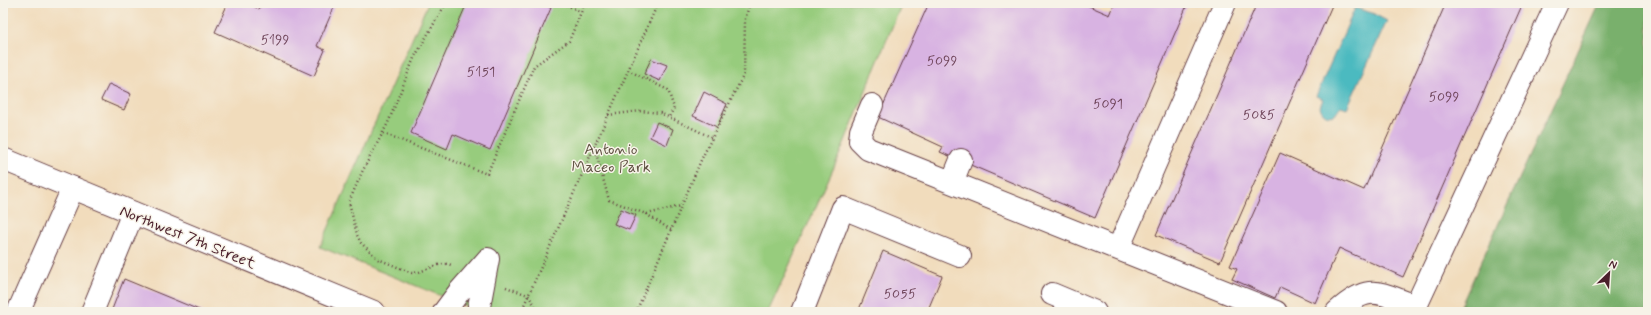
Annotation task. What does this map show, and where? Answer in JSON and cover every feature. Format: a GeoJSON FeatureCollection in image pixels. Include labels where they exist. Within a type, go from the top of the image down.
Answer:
{"type":"FeatureCollection","features":[{"type":"Feature","properties":{"kind":"main road"},"geometry":{"type":"LineString","coordinates":[[1118,249],[1225,3]]}},
{"type":"Feature","properties":{"kind":"main road"},"geometry":{"type":"LineString","coordinates":[[1336,312],[1352,299],[1363,293],[1377,293],[1388,304],[1416,309],[1557,3]]}},
{"type":"Feature","properties":{"kind":"main road"},"geometry":{"type":"LineString","coordinates":[[872,105],[861,131],[860,141],[868,149],[1276,312]]}},
{"type":"Feature","properties":{"kind":"main road","name":"Northwest 7th Street"},"geometry":{"type":"LineString","coordinates":[[3,159],[374,312]]}},
{"type":"Feature","properties":{"kind":"main road"},"geometry":{"type":"LineString","coordinates":[[952,182],[961,160]]}},
{"type":"Feature","properties":{"kind":"main road"},"geometry":{"type":"LineString","coordinates":[[18,312],[72,188]]}},
{"type":"Feature","properties":{"kind":"main road"},"geometry":{"type":"LineString","coordinates":[[802,312],[843,208],[960,256]]}},
{"type":"Feature","properties":{"kind":"main road"},"geometry":{"type":"LineString","coordinates":[[92,312],[133,213]]}},
{"type":"Feature","properties":{"kind":"main road"},"geometry":{"type":"LineString","coordinates":[[444,312],[479,277]]}},
{"type":"Feature","properties":{"kind":"main road"},"geometry":{"type":"LineString","coordinates":[[478,312],[479,277]]}},
{"type":"Feature","properties":{"kind":"main road"},"geometry":{"type":"LineString","coordinates":[[1052,294],[1095,312]]}},
{"type":"Feature","properties":{"kind":"path"},"geometry":{"type":"LineString","coordinates":[[446,3],[414,58],[383,133],[362,172],[349,202],[357,235],[361,243],[378,259],[412,273],[448,264],[528,295],[539,312]]}},
{"type":"Feature","properties":{"kind":"path"},"geometry":{"type":"LineString","coordinates":[[563,3],[581,12]]}},
{"type":"Feature","properties":{"kind":"path"},"geometry":{"type":"LineString","coordinates":[[383,133],[487,174],[534,66],[569,41],[585,3]]}},
{"type":"Feature","properties":{"kind":"path"},"geometry":{"type":"LineString","coordinates":[[521,312],[658,3]]}},
{"type":"Feature","properties":{"kind":"path"},"geometry":{"type":"LineString","coordinates":[[636,312],[702,158],[744,74],[745,18],[750,3]]}},
{"type":"Feature","properties":{"kind":"path"},"geometry":{"type":"LineString","coordinates":[[628,70],[668,90],[674,108],[669,117]]}},
{"type":"Feature","properties":{"kind":"path"},"geometry":{"type":"LineString","coordinates":[[607,116],[641,111],[660,113],[713,138]]}},
{"type":"Feature","properties":{"kind":"path"},"geometry":{"type":"LineString","coordinates":[[594,146],[609,200],[646,214],[671,230]]}},
{"type":"Feature","properties":{"kind":"path"},"geometry":{"type":"LineString","coordinates":[[646,214],[682,206]]}},
{"type":"Feature","properties":{"kind":"green space","name":"Antonio Maceo Park"},"geometry":{"type":"Polygon","coordinates":[[[428,3],[902,3],[835,165],[768,312],[481,312],[320,247],[428,3]]]}},
{"type":"Feature","properties":{"kind":"green space"},"geometry":{"type":"Polygon","coordinates":[[[1600,3],[1648,3],[1648,312],[1458,312],[1600,3]]]}},
{"type":"Feature","properties":{"kind":"water"},"geometry":{"type":"Polygon","coordinates":[[[1355,8],[1372,13],[1387,21],[1347,108],[1341,106],[1335,115],[1330,116],[1322,112],[1320,107],[1323,99],[1316,96],[1355,8]]]}},
{"type":"Feature","properties":{"kind":"building"},"geometry":{"type":"Polygon","coordinates":[[[228,3],[247,3],[259,9],[262,3],[336,3],[317,46],[325,50],[314,76],[215,32],[228,3]]]}},
{"type":"Feature","properties":{"kind":"building"},"geometry":{"type":"Polygon","coordinates":[[[467,3],[540,3],[551,8],[490,150],[453,134],[447,149],[411,133],[467,3]]]}},
{"type":"Feature","properties":{"kind":"building"},"geometry":{"type":"Polygon","coordinates":[[[929,3],[1082,3],[1110,15],[1115,3],[1188,3],[1095,218],[940,152],[943,147],[878,117],[929,3]]]}},
{"type":"Feature","properties":{"kind":"building"},"geometry":{"type":"Polygon","coordinates":[[[1257,3],[1333,3],[1220,262],[1156,235],[1257,3]]]}},
{"type":"Feature","properties":{"kind":"building"},"geometry":{"type":"Polygon","coordinates":[[[1446,3],[1523,3],[1403,277],[1339,248],[1315,303],[1280,287],[1275,298],[1232,279],[1237,269],[1230,266],[1280,153],[1364,190],[1446,3]]]}},
{"type":"Feature","properties":{"kind":"building"},"geometry":{"type":"Polygon","coordinates":[[[651,59],[667,65],[660,81],[644,74],[651,59]]]}},
{"type":"Feature","properties":{"kind":"building"},"geometry":{"type":"Polygon","coordinates":[[[109,84],[131,94],[124,110],[101,100],[109,84]]]}},
{"type":"Feature","properties":{"kind":"building"},"geometry":{"type":"Polygon","coordinates":[[[704,92],[727,104],[717,127],[693,116],[704,92]]]}},
{"type":"Feature","properties":{"kind":"building"},"geometry":{"type":"Polygon","coordinates":[[[657,122],[673,129],[667,145],[650,137],[657,122]]]}},
{"type":"Feature","properties":{"kind":"building"},"geometry":{"type":"Polygon","coordinates":[[[621,209],[636,215],[629,230],[614,224],[621,209]]]}},
{"type":"Feature","properties":{"kind":"building"},"geometry":{"type":"Polygon","coordinates":[[[883,251],[942,276],[927,312],[858,312],[883,251]]]}},
{"type":"Feature","properties":{"kind":"building"},"geometry":{"type":"Polygon","coordinates":[[[124,279],[204,312],[111,312],[124,279]]]}}]}
